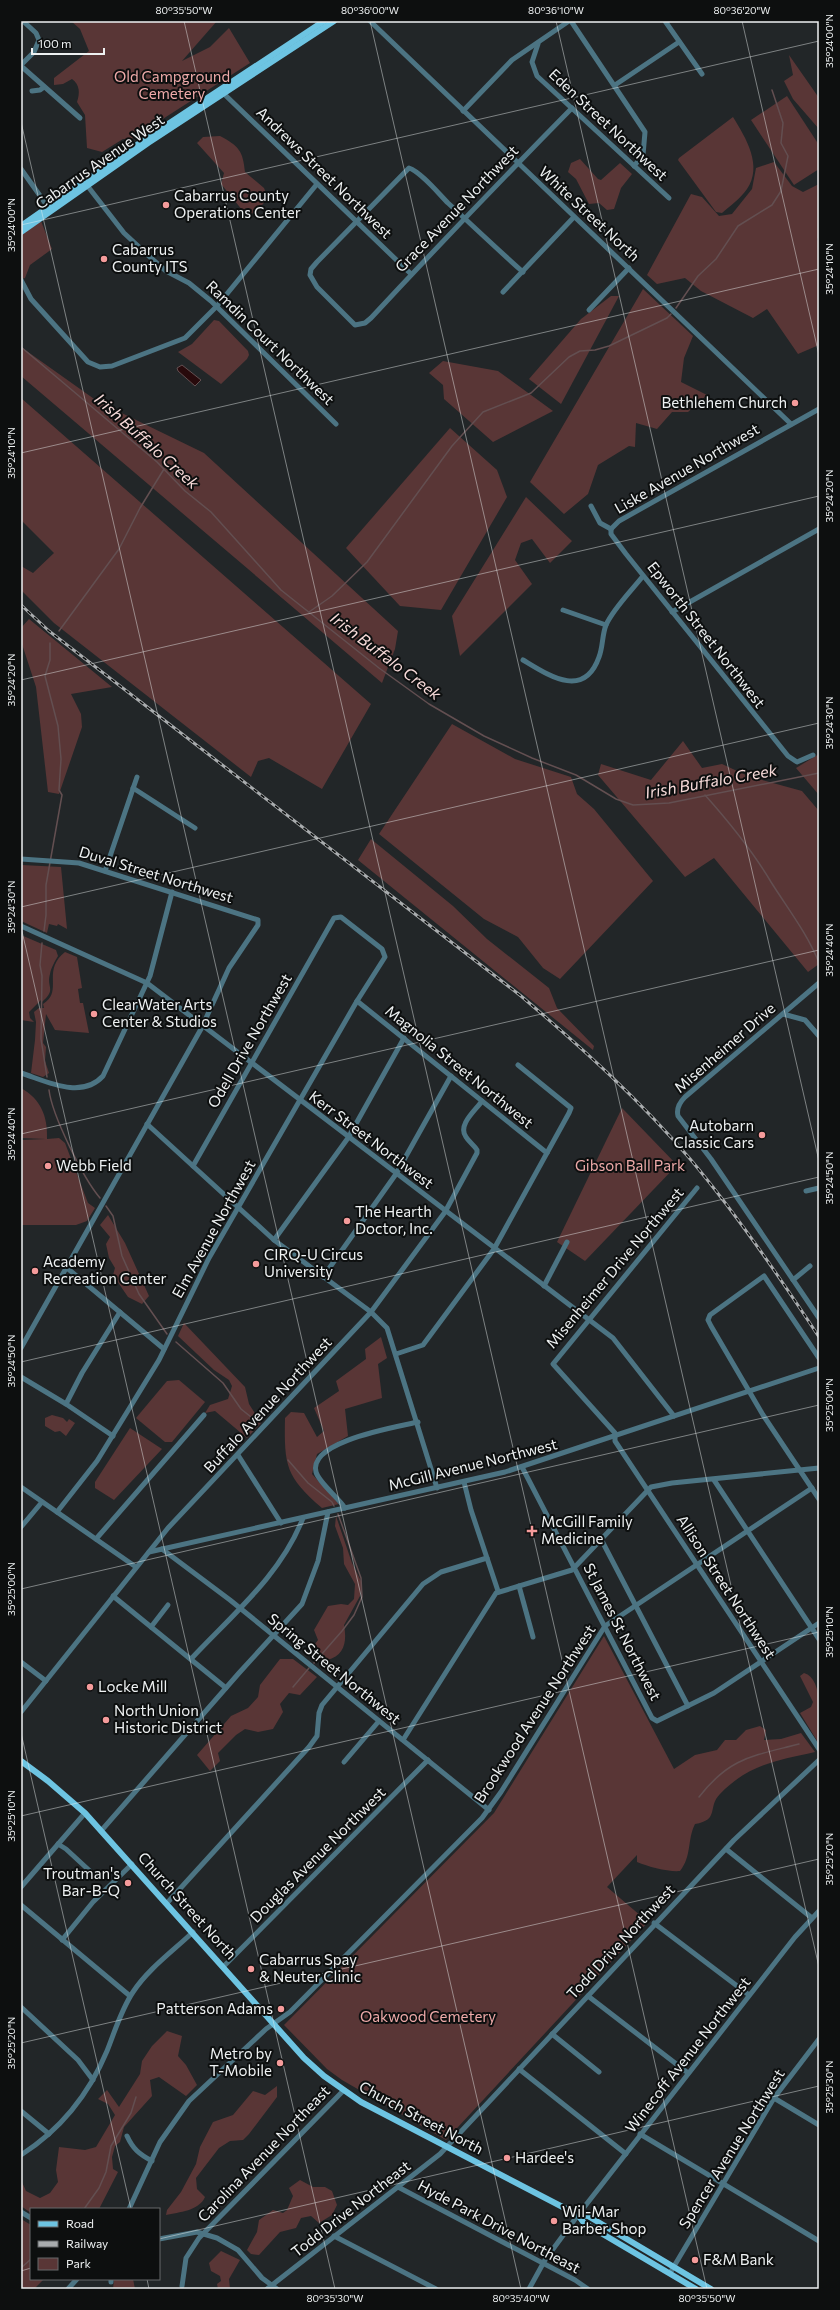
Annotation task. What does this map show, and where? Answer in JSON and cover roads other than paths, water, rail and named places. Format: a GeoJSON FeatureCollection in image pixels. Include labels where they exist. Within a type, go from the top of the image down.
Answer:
{"type":"FeatureCollection","features":[{"type":"Feature","properties":{"kind":"main road","name":"Cabarrus Avenue West"},"geometry":{"type":"LineString","coordinates":[[21,226],[222,92],[324,21]]}},
{"type":"Feature","properties":{"kind":"main road","name":"Cabarrus Avenue West"},"geometry":{"type":"LineString","coordinates":[[222,92],[334,21]]}},
{"type":"Feature","properties":{"kind":"main road","name":"Cabarrus Avenue West"},"geometry":{"type":"LineString","coordinates":[[21,232],[85,184]]}},
{"type":"Feature","properties":{"kind":"main road","name":"Church Street North"},"geometry":{"type":"LineString","coordinates":[[21,1761],[48,1781],[85,1813],[224,1966],[312,2066],[343,2091],[578,2215],[588,2216],[711,2289]]}},
{"type":"Feature","properties":{"kind":"main road","name":"Church Street North"},"geometry":{"type":"LineString","coordinates":[[578,2215],[584,2223],[696,2289]]}},
{"type":"Feature","properties":{"kind":"street"},"geometry":{"type":"LineString","coordinates":[[23,21],[36,33],[39,40],[36,48],[21,65],[80,118]]}},
{"type":"Feature","properties":{"kind":"street","name":"White Street North"},"geometry":{"type":"LineString","coordinates":[[370,21],[791,424]]}},
{"type":"Feature","properties":{"kind":"street"},"geometry":{"type":"LineString","coordinates":[[463,111],[512,60],[531,52],[538,44],[570,21],[615,85],[644,132],[643,154],[634,166]]}},
{"type":"Feature","properties":{"kind":"street"},"geometry":{"type":"LineString","coordinates":[[665,21],[702,74]]}},
{"type":"Feature","properties":{"kind":"street"},"geometry":{"type":"LineString","coordinates":[[615,85],[679,42]]}},
{"type":"Feature","properties":{"kind":"street","name":"Eden Street Northwest"},"geometry":{"type":"LineString","coordinates":[[531,52],[532,62],[538,76],[669,198]]}},
{"type":"Feature","properties":{"kind":"street"},"geometry":{"type":"LineString","coordinates":[[32,91],[40,90],[44,86]]}},
{"type":"Feature","properties":{"kind":"street","name":"Andrews Street Northwest"},"geometry":{"type":"LineString","coordinates":[[222,92],[411,274]]}},
{"type":"Feature","properties":{"kind":"street","name":"Grace Avenue Northwest"},"geometry":{"type":"LineString","coordinates":[[356,221],[311,269],[310,276],[317,287],[332,303],[355,324],[359,325],[371,318],[464,218],[572,108]]}},
{"type":"Feature","properties":{"kind":"street"},"geometry":{"type":"LineString","coordinates":[[356,221],[409,168],[418,174],[523,272]]}},
{"type":"Feature","properties":{"kind":"street"},"geometry":{"type":"LineString","coordinates":[[21,169],[48,207]]}},
{"type":"Feature","properties":{"kind":"street","name":"Ramdin Court Northwest"},"geometry":{"type":"LineString","coordinates":[[85,184],[121,230],[166,271],[189,283],[217,306],[336,424]]}},
{"type":"Feature","properties":{"kind":"street"},"geometry":{"type":"LineString","coordinates":[[21,280],[43,313],[88,362],[100,367],[112,366],[185,338],[217,306],[317,184]]}},
{"type":"Feature","properties":{"kind":"street"},"geometry":{"type":"LineString","coordinates":[[503,292],[574,217]]}},
{"type":"Feature","properties":{"kind":"street"},"geometry":{"type":"LineString","coordinates":[[589,310],[629,268]]}},
{"type":"Feature","properties":{"kind":"street"},"geometry":{"type":"LineString","coordinates":[[21,285],[26,289]]}},
{"type":"Feature","properties":{"kind":"street","name":"Liske Avenue Northwest"},"geometry":{"type":"LineString","coordinates":[[611,529],[619,521],[819,409]]}},
{"type":"Feature","properties":{"kind":"street","name":"Epworth Street Northwest"},"geometry":{"type":"LineString","coordinates":[[591,506],[600,523],[611,529],[611,534],[643,576],[791,760],[802,761],[813,755]]}},
{"type":"Feature","properties":{"kind":"street"},"geometry":{"type":"LineString","coordinates":[[672,612],[819,528]]}},
{"type":"Feature","properties":{"kind":"street"},"geometry":{"type":"LineString","coordinates":[[523,660],[560,681],[569,682],[583,677],[596,664],[606,625],[643,576]]}},
{"type":"Feature","properties":{"kind":"street"},"geometry":{"type":"LineString","coordinates":[[563,610],[606,625]]}},
{"type":"Feature","properties":{"kind":"street"},"geometry":{"type":"LineString","coordinates":[[105,871],[137,778]]}},
{"type":"Feature","properties":{"kind":"street"},"geometry":{"type":"LineString","coordinates":[[133,788],[195,828]]}},
{"type":"Feature","properties":{"kind":"street","name":"Duval Street Northwest"},"geometry":{"type":"LineString","coordinates":[[21,859],[56,860],[79,863],[258,920],[258,925],[229,968],[202,1026]]}},
{"type":"Feature","properties":{"kind":"street"},"geometry":{"type":"LineString","coordinates":[[21,1073],[68,1088],[84,1088],[96,1083],[102,1076],[147,983],[172,892]]}},
{"type":"Feature","properties":{"kind":"street","name":"Odell Drive Northwest"},"geometry":{"type":"LineString","coordinates":[[193,1166],[250,1063],[334,918],[341,917],[382,949],[386,954]]}},
{"type":"Feature","properties":{"kind":"street","name":"Kerr Street Northwest"},"geometry":{"type":"LineString","coordinates":[[21,926],[147,983],[445,1212],[589,1319],[617,1343],[674,1416]]}},
{"type":"Feature","properties":{"kind":"street","name":"Elm Avenue Northwest"},"geometry":{"type":"LineString","coordinates":[[57,1512],[113,1436],[164,1348],[209,1258],[357,1001],[386,954]]}},
{"type":"Feature","properties":{"kind":"street","name":"Misenheimer Drive"},"geometry":{"type":"LineString","coordinates":[[818,984],[679,1104],[678,1116],[711,1159],[819,1318]]}},
{"type":"Feature","properties":{"kind":"street","name":"Magnolia Street Northwest"},"geometry":{"type":"LineString","coordinates":[[357,1001],[547,1153]]}},
{"type":"Feature","properties":{"kind":"street"},"geometry":{"type":"LineString","coordinates":[[783,1014],[805,1020],[819,1036]]}},
{"type":"Feature","properties":{"kind":"street"},"geometry":{"type":"LineString","coordinates":[[21,1348],[202,1026]]}},
{"type":"Feature","properties":{"kind":"street"},"geometry":{"type":"LineString","coordinates":[[274,1240],[348,1138],[404,1038]]}},
{"type":"Feature","properties":{"kind":"street"},"geometry":{"type":"LineString","coordinates":[[396,1354],[423,1345],[494,1249],[571,1108],[518,1065]]}},
{"type":"Feature","properties":{"kind":"street"},"geometry":{"type":"LineString","coordinates":[[323,1277],[396,1174],[451,1076]]}},
{"type":"Feature","properties":{"kind":"street","name":"Buffalo Avenue Northwest"},"geometry":{"type":"LineString","coordinates":[[21,1712],[168,1528],[371,1312],[445,1212],[477,1150],[466,1137],[463,1129],[465,1123],[482,1101]]}},
{"type":"Feature","properties":{"kind":"street"},"geometry":{"type":"LineString","coordinates":[[147,1124],[274,1240],[371,1312],[390,1331],[437,1488]]}},
{"type":"Feature","properties":{"kind":"street","name":"Misenheimer Drive Northwest"},"geometry":{"type":"LineString","coordinates":[[615,1437],[615,1433],[603,1418],[554,1364],[589,1319],[697,1188]]}},
{"type":"Feature","properties":{"kind":"street"},"geometry":{"type":"LineString","coordinates":[[806,1191],[819,1188]]}},
{"type":"Feature","properties":{"kind":"street"},"geometry":{"type":"LineString","coordinates":[[544,1286],[567,1242]]}},
{"type":"Feature","properties":{"kind":"street"},"geometry":{"type":"LineString","coordinates":[[793,1280],[810,1266]]}},
{"type":"Feature","properties":{"kind":"street"},"geometry":{"type":"LineString","coordinates":[[67,1268],[164,1348]]}},
{"type":"Feature","properties":{"kind":"street"},"geometry":{"type":"LineString","coordinates":[[819,1358],[764,1276],[716,1309],[710,1315],[708,1320],[749,1391],[819,1499]]}},
{"type":"Feature","properties":{"kind":"street"},"geometry":{"type":"LineString","coordinates":[[66,1404],[82,1373],[120,1312]]}},
{"type":"Feature","properties":{"kind":"street","name":"McGill Avenue Northwest"},"geometry":{"type":"LineString","coordinates":[[149,1552],[464,1482],[522,1467],[819,1368]]}},
{"type":"Feature","properties":{"kind":"street"},"geometry":{"type":"LineString","coordinates":[[21,1377],[66,1404],[113,1436]]}},
{"type":"Feature","properties":{"kind":"street"},"geometry":{"type":"LineString","coordinates":[[96,1539],[204,1415]]}},
{"type":"Feature","properties":{"kind":"street"},"geometry":{"type":"LineString","coordinates":[[345,1508],[317,1474],[316,1465],[318,1459],[323,1453],[346,1440],[418,1422]]}},
{"type":"Feature","properties":{"kind":"street","name":"Allison Street Northwest"},"geometry":{"type":"LineString","coordinates":[[615,1437],[615,1441],[647,1490],[819,1749]]}},
{"type":"Feature","properties":{"kind":"street"},"geometry":{"type":"LineString","coordinates":[[238,1455],[281,1523]]}},
{"type":"Feature","properties":{"kind":"street","name":"St James St Northwest"},"geometry":{"type":"LineString","coordinates":[[522,1467],[652,1718],[657,1721],[688,1706]]}},
{"type":"Feature","properties":{"kind":"street"},"geometry":{"type":"LineString","coordinates":[[403,1740],[492,1598],[498,1591],[564,1574],[575,1568],[602,1541],[647,1490],[672,1483],[714,1480],[819,1468]]}},
{"type":"Feature","properties":{"kind":"street"},"geometry":{"type":"LineString","coordinates":[[714,1480],[819,1639]]}},
{"type":"Feature","properties":{"kind":"street"},"geometry":{"type":"LineString","coordinates":[[464,1482],[471,1510],[498,1591]]}},
{"type":"Feature","properties":{"kind":"street"},"geometry":{"type":"LineString","coordinates":[[21,1487],[136,1567]]}},
{"type":"Feature","properties":{"kind":"street","name":"Brookwood Avenue Northwest"},"geometry":{"type":"LineString","coordinates":[[130,2208],[170,2125],[189,2101],[266,2029],[275,2024],[298,2004],[489,1810],[605,1626],[812,1488]]}},
{"type":"Feature","properties":{"kind":"street"},"geometry":{"type":"LineString","coordinates":[[21,1527],[42,1502]]}},
{"type":"Feature","properties":{"kind":"street"},"geometry":{"type":"LineString","coordinates":[[101,1831],[226,1688],[302,1604],[307,1595],[318,1561],[328,1512]]}},
{"type":"Feature","properties":{"kind":"street"},"geometry":{"type":"LineString","coordinates":[[191,1659],[240,1608],[281,1561],[296,1535],[303,1518]]}},
{"type":"Feature","properties":{"kind":"street"},"geometry":{"type":"LineString","coordinates":[[602,1541],[688,1706],[714,1692],[819,1623]]}},
{"type":"Feature","properties":{"kind":"street","name":"Spring Street Northwest"},"geometry":{"type":"LineString","coordinates":[[162,1549],[240,1608],[489,1810]]}},
{"type":"Feature","properties":{"kind":"street"},"geometry":{"type":"LineString","coordinates":[[167,1903],[313,1742],[318,1733],[320,1709],[337,1686],[422,1584],[441,1572],[486,1558]]}},
{"type":"Feature","properties":{"kind":"street"},"geometry":{"type":"LineString","coordinates":[[519,1586],[533,1638]]}},
{"type":"Feature","properties":{"kind":"street"},"geometry":{"type":"LineString","coordinates":[[113,1596],[226,1688]]}},
{"type":"Feature","properties":{"kind":"street"},"geometry":{"type":"LineString","coordinates":[[151,1627],[168,1605]]}},
{"type":"Feature","properties":{"kind":"street"},"geometry":{"type":"LineString","coordinates":[[21,1662],[46,1681]]}},
{"type":"Feature","properties":{"kind":"street"},"geometry":{"type":"LineString","coordinates":[[344,1762],[379,1721]]}},
{"type":"Feature","properties":{"kind":"street","name":"Douglas Avenue Northwest"},"geometry":{"type":"LineString","coordinates":[[224,1966],[428,1760]]}},
{"type":"Feature","properties":{"kind":"street","name":"Todd Drive Northwest"},"geometry":{"type":"LineString","coordinates":[[447,2146],[726,1849],[819,1760]]}},
{"type":"Feature","properties":{"kind":"street"},"geometry":{"type":"LineString","coordinates":[[21,1887],[85,1813]]}},
{"type":"Feature","properties":{"kind":"street"},"geometry":{"type":"LineString","coordinates":[[58,1844],[66,1849],[92,1873]]}},
{"type":"Feature","properties":{"kind":"street"},"geometry":{"type":"LineString","coordinates":[[726,1849],[812,1918]]}},
{"type":"Feature","properties":{"kind":"street"},"geometry":{"type":"LineString","coordinates":[[62,1940],[93,1902],[132,1864]]}},
{"type":"Feature","properties":{"kind":"street"},"geometry":{"type":"LineString","coordinates":[[21,1905],[130,1996]]}},
{"type":"Feature","properties":{"kind":"street","name":"Winecoff Avenue Northwest"},"geometry":{"type":"LineString","coordinates":[[529,2289],[542,2263],[640,2134],[749,1995],[819,1911]]}},
{"type":"Feature","properties":{"kind":"street"},"geometry":{"type":"LineString","coordinates":[[654,1924],[749,1995]]}},
{"type":"Feature","properties":{"kind":"street"},"geometry":{"type":"LineString","coordinates":[[21,2155],[49,2134],[69,2114],[93,2080],[130,1996],[145,1977],[193,1932]]}},
{"type":"Feature","properties":{"kind":"street"},"geometry":{"type":"LineString","coordinates":[[588,1996],[688,2073]]}},
{"type":"Feature","properties":{"kind":"street"},"geometry":{"type":"LineString","coordinates":[[21,2007],[78,2060],[93,2080]]}},
{"type":"Feature","properties":{"kind":"street"},"geometry":{"type":"LineString","coordinates":[[552,2034],[599,2072]]}},
{"type":"Feature","properties":{"kind":"street","name":"Spencer Avenue Northwest"},"geometry":{"type":"LineString","coordinates":[[670,2273],[774,2098],[819,2040]]}},
{"type":"Feature","properties":{"kind":"street"},"geometry":{"type":"LineString","coordinates":[[519,2069],[626,2154]]}},
{"type":"Feature","properties":{"kind":"street","name":"Carolina Avenue Northeast"},"geometry":{"type":"LineString","coordinates":[[182,2286],[186,2258],[203,2233],[343,2091]]}},
{"type":"Feature","properties":{"kind":"street"},"geometry":{"type":"LineString","coordinates":[[774,2098],[819,2125]]}},
{"type":"Feature","properties":{"kind":"street"},"geometry":{"type":"LineString","coordinates":[[21,2111],[49,2134]]}},
{"type":"Feature","properties":{"kind":"street"},"geometry":{"type":"LineString","coordinates":[[640,2134],[819,2241]]}},
{"type":"Feature","properties":{"kind":"street"},"geometry":{"type":"LineString","coordinates":[[128,2136],[132,2148],[138,2154],[152,2161]]}},
{"type":"Feature","properties":{"kind":"street","name":"Todd Drive Northeast"},"geometry":{"type":"LineString","coordinates":[[269,2287],[398,2187],[447,2146]]}},
{"type":"Feature","properties":{"kind":"street","name":"Hyde Park Drive Northeast"},"geometry":{"type":"LineString","coordinates":[[398,2187],[575,2280],[588,2289]]}},
{"type":"Feature","properties":{"kind":"street"},"geometry":{"type":"LineString","coordinates":[[21,2212],[30,2217]]}},
{"type":"Feature","properties":{"kind":"street"},"geometry":{"type":"LineString","coordinates":[[160,2239],[186,2233],[203,2233],[217,2238],[238,2250],[269,2287],[277,2289]]}},
{"type":"Feature","properties":{"kind":"street"},"geometry":{"type":"LineString","coordinates":[[334,2236],[436,2289]]}},
{"type":"Feature","properties":{"kind":"street"},"geometry":{"type":"LineString","coordinates":[[68,2289],[76,2280]]}},
{"type":"Feature","properties":{"kind":"waterway"},"geometry":{"type":"LineString","coordinates":[[676,308],[698,276],[716,259],[738,226],[772,205],[781,191],[788,156],[781,143],[783,123],[772,90]]}},
{"type":"Feature","properties":{"kind":"waterway"},"geometry":{"type":"LineString","coordinates":[[309,612],[332,596],[367,562],[452,446],[483,412],[531,393],[569,357],[580,351],[595,350],[609,346],[667,318],[671,314]]}},
{"type":"Feature","properties":{"kind":"waterway","name":"Irish Buffalo Creek"},"geometry":{"type":"LineString","coordinates":[[21,347],[157,462],[185,491],[211,512],[281,590],[379,668],[429,704],[484,736],[532,758],[576,775],[616,799],[633,805],[669,803],[819,773]]}},
{"type":"Feature","properties":{"kind":"waterway"},"geometry":{"type":"LineString","coordinates":[[59,631],[119,549],[140,508],[164,469]]}},
{"type":"Feature","properties":{"kind":"waterway"},"geometry":{"type":"LineString","coordinates":[[44,931],[46,915],[46,885],[62,795],[59,790],[61,759],[58,726],[45,676],[50,660],[50,643]]}},
{"type":"Feature","properties":{"kind":"waterway"},"geometry":{"type":"LineString","coordinates":[[705,795],[732,826],[756,859],[803,931],[819,963]]}},
{"type":"Feature","properties":{"kind":"waterway"},"geometry":{"type":"LineString","coordinates":[[42,943],[40,965],[42,976],[41,1039],[47,1077]]}},
{"type":"Feature","properties":{"kind":"waterway"},"geometry":{"type":"LineString","coordinates":[[49,1090],[51,1101],[69,1146],[85,1176],[100,1198]]}},
{"type":"Feature","properties":{"kind":"waterway"},"geometry":{"type":"LineString","coordinates":[[106,1206],[113,1216],[122,1256],[139,1294],[167,1334]]}},
{"type":"Feature","properties":{"kind":"waterway"},"geometry":{"type":"LineString","coordinates":[[176,1342],[223,1383],[241,1409],[256,1421]]}},
{"type":"Feature","properties":{"kind":"waterway"},"geometry":{"type":"LineString","coordinates":[[288,1460],[308,1483],[332,1502],[334,1506]]}},
{"type":"Feature","properties":{"kind":"waterway"},"geometry":{"type":"LineString","coordinates":[[314,1663],[354,1615],[362,1597],[361,1578],[338,1514]]}},
{"type":"Feature","properties":{"kind":"waterway"},"geometry":{"type":"LineString","coordinates":[[293,1687],[309,1668]]}},
{"type":"Feature","properties":{"kind":"waterway"},"geometry":{"type":"LineString","coordinates":[[699,1797],[721,1774],[743,1760],[755,1755],[799,1744]]}},
{"type":"Feature","properties":{"kind":"waterway"},"geometry":{"type":"LineString","coordinates":[[85,2208],[99,2188],[106,2172],[111,2146],[131,2113],[136,2097]]}},
{"type":"Feature","properties":{"kind":"waterway"},"geometry":{"type":"LineString","coordinates":[[21,2268],[30,2260]]}},
{"type":"Feature","properties":{"kind":"railway"},"geometry":{"type":"LineString","coordinates":[[21,605],[49,631],[521,996],[588,1054],[631,1095],[691,1160],[758,1247],[819,1337]]}},
{"type":"Feature","properties":{"kind":"place","name":"Cabarrus County Operations Center"},"geometry":{"type":"Point","coordinates":[166,205]}},
{"type":"Feature","properties":{"kind":"place","name":"Cabarrus County ITS"},"geometry":{"type":"Point","coordinates":[104,259]}},
{"type":"Feature","properties":{"kind":"place","name":"Bethlehem Church"},"geometry":{"type":"Point","coordinates":[795,403]}},
{"type":"Feature","properties":{"kind":"place","name":"ClearWater Arts Center & Studios"},"geometry":{"type":"Point","coordinates":[94,1014]}},
{"type":"Feature","properties":{"kind":"place","name":"Autobarn Classic Cars"},"geometry":{"type":"Point","coordinates":[762,1135]}},
{"type":"Feature","properties":{"kind":"place","name":"Webb Field"},"geometry":{"type":"Point","coordinates":[48,1166]}},
{"type":"Feature","properties":{"kind":"place","name":"The Hearth Doctor, Inc."},"geometry":{"type":"Point","coordinates":[347,1221]}},
{"type":"Feature","properties":{"kind":"place","name":"CIRQ-U Circus University"},"geometry":{"type":"Point","coordinates":[256,1264]}},
{"type":"Feature","properties":{"kind":"place","name":"Academy Recreation Center"},"geometry":{"type":"Point","coordinates":[35,1271]}},
{"type":"Feature","properties":{"kind":"place","name":"McGill Family Medicine"},"geometry":{"type":"Point","coordinates":[532,1531]}},
{"type":"Feature","properties":{"kind":"place","name":"Locke Mill"},"geometry":{"type":"Point","coordinates":[90,1687]}},
{"type":"Feature","properties":{"kind":"place","name":"North Union Historic District"},"geometry":{"type":"Point","coordinates":[106,1720]}},
{"type":"Feature","properties":{"kind":"place","name":"Troutman's Bar-B-Q"},"geometry":{"type":"Point","coordinates":[128,1883]}},
{"type":"Feature","properties":{"kind":"place","name":"Cabarrus Spay & Neuter Clinic"},"geometry":{"type":"Point","coordinates":[251,1969]}},
{"type":"Feature","properties":{"kind":"place","name":"Patterson Adams"},"geometry":{"type":"Point","coordinates":[281,2009]}},
{"type":"Feature","properties":{"kind":"place","name":"Metro by T-Mobile"},"geometry":{"type":"Point","coordinates":[280,2063]}},
{"type":"Feature","properties":{"kind":"place","name":"Hardee's"},"geometry":{"type":"Point","coordinates":[507,2158]}},
{"type":"Feature","properties":{"kind":"place","name":"Wil-Mar Barber Shop"},"geometry":{"type":"Point","coordinates":[554,2221]}},
{"type":"Feature","properties":{"kind":"place","name":"F&M Bank"},"geometry":{"type":"Point","coordinates":[695,2260]}},
{"type":"Feature","properties":{"kind":"park label","name":"Old Campground Cemetery"},"geometry":{"type":"Point","coordinates":[172,86]}},
{"type":"Feature","properties":{"kind":"park label","name":"Gibson Ball Park"},"geometry":{"type":"Point","coordinates":[630,1166]}},
{"type":"Feature","properties":{"kind":"park label","name":"Oakwood Cemetery"},"geometry":{"type":"Point","coordinates":[428,2017]}}]}
